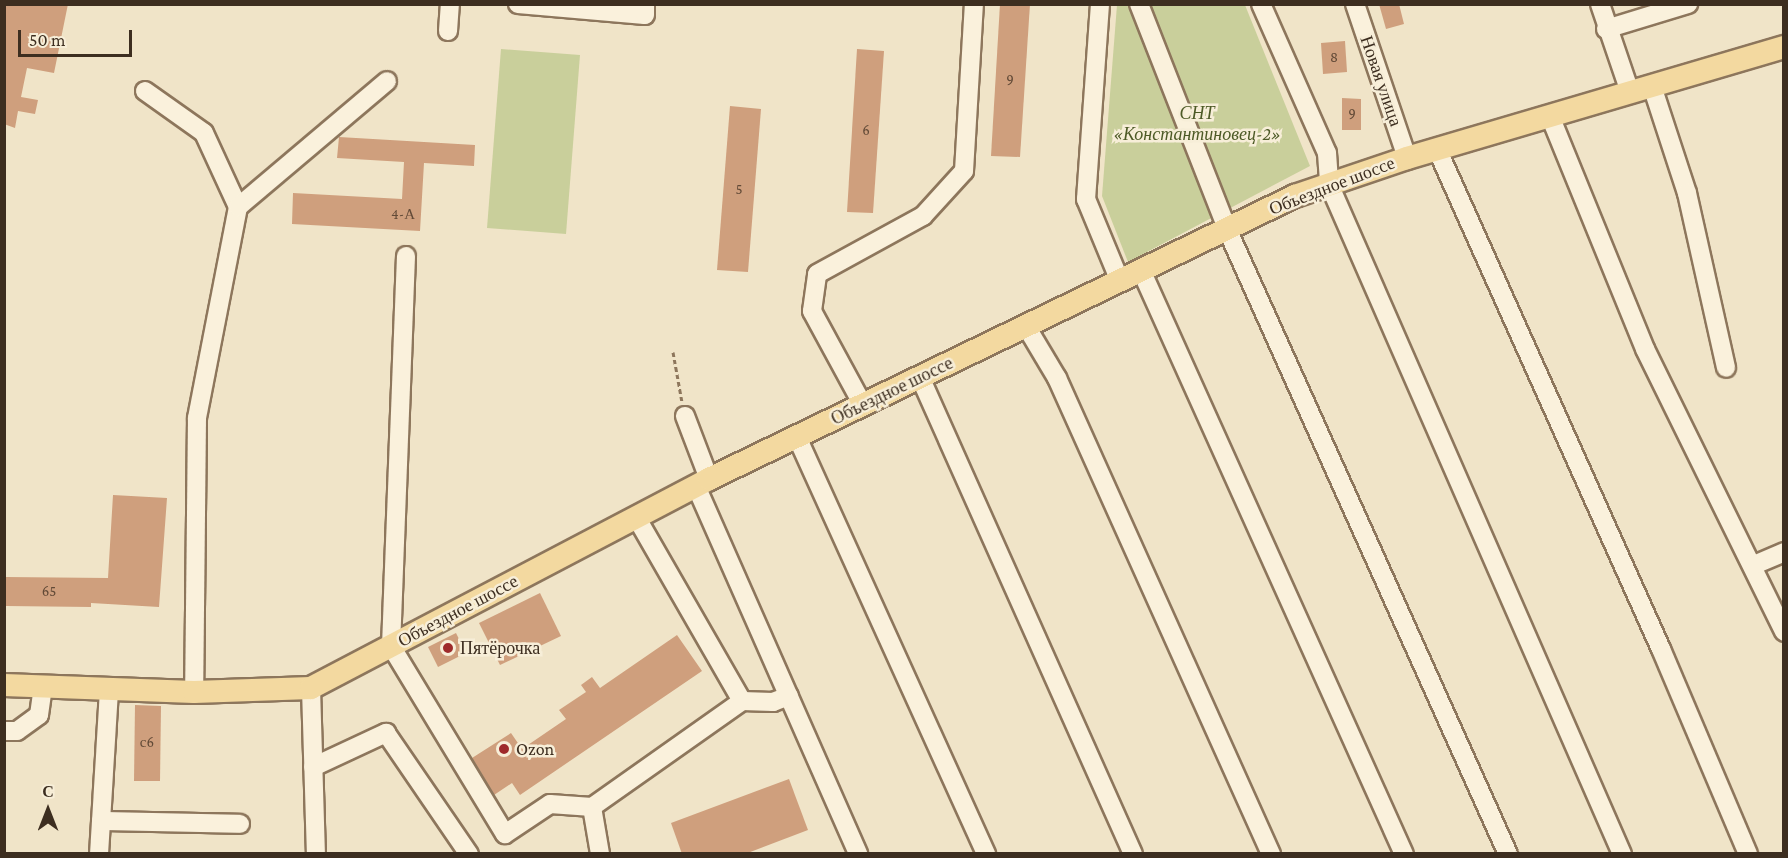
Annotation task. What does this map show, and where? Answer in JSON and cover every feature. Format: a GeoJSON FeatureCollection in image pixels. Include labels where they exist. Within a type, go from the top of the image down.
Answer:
{"type":"FeatureCollection","features":[{"type":"Feature","properties":{"kind":"main road","name":"Объездное шоссе"},"geometry":{"type":"LineString","coordinates":[[4,685],[194,692],[311,688],[703,483],[1295,196],[1407,158],[1784,47]]}},
{"type":"Feature","properties":{"kind":"street"},"geometry":{"type":"LineString","coordinates":[[448,31],[450,4]]}},
{"type":"Feature","properties":{"kind":"street"},"geometry":{"type":"LineString","coordinates":[[519,4],[645,15],[645,4]]}},
{"type":"Feature","properties":{"kind":"street"},"geometry":{"type":"LineString","coordinates":[[863,405],[812,311],[817,274],[923,216],[964,171],[974,4]]}},
{"type":"Feature","properties":{"kind":"street"},"geometry":{"type":"LineString","coordinates":[[1100,4],[1086,199],[1120,281]]}},
{"type":"Feature","properties":{"kind":"street"},"geometry":{"type":"LineString","coordinates":[[1138,4],[1227,229],[1508,854]]}},
{"type":"Feature","properties":{"kind":"street"},"geometry":{"type":"LineString","coordinates":[[1261,4],[1327,153],[1329,184],[1622,854]]}},
{"type":"Feature","properties":{"kind":"street","name":"Новая улица"},"geometry":{"type":"LineString","coordinates":[[1355,4],[1407,158]]}},
{"type":"Feature","properties":{"kind":"street"},"geometry":{"type":"LineString","coordinates":[[1600,4],[1606,29],[1630,92]]}},
{"type":"Feature","properties":{"kind":"street"},"geometry":{"type":"LineString","coordinates":[[1606,29],[1688,4]]}},
{"type":"Feature","properties":{"kind":"street"},"geometry":{"type":"LineString","coordinates":[[238,207],[387,81]]}},
{"type":"Feature","properties":{"kind":"street"},"geometry":{"type":"LineString","coordinates":[[1652,86],[1687,193],[1726,368]]}},
{"type":"Feature","properties":{"kind":"street"},"geometry":{"type":"LineString","coordinates":[[145,92],[204,133],[238,207],[197,418],[194,692]]}},
{"type":"Feature","properties":{"kind":"street"},"geometry":{"type":"LineString","coordinates":[[1550,116],[1645,349],[1754,566],[1784,632]]}},
{"type":"Feature","properties":{"kind":"street"},"geometry":{"type":"LineString","coordinates":[[1437,149],[1656,639],[1748,854]]}},
{"type":"Feature","properties":{"kind":"street"},"geometry":{"type":"LineString","coordinates":[[406,256],[391,646],[505,834],[550,804],[592,807],[742,701],[773,702],[789,696]]}},
{"type":"Feature","properties":{"kind":"street"},"geometry":{"type":"LineString","coordinates":[[1141,270],[1404,854]]}},
{"type":"Feature","properties":{"kind":"street"},"geometry":{"type":"LineString","coordinates":[[1026,326],[1057,378],[1271,854]]}},
{"type":"Feature","properties":{"kind":"street"},"geometry":{"type":"LineString","coordinates":[[920,377],[1133,854]]}},
{"type":"Feature","properties":{"kind":"street"},"geometry":{"type":"LineString","coordinates":[[685,416],[703,483],[789,696],[858,854]]}},
{"type":"Feature","properties":{"kind":"street"},"geometry":{"type":"LineString","coordinates":[[797,437],[986,854]]}},
{"type":"Feature","properties":{"kind":"street"},"geometry":{"type":"LineString","coordinates":[[636,517],[742,701]]}},
{"type":"Feature","properties":{"kind":"street"},"geometry":{"type":"LineString","coordinates":[[1754,566],[1784,552]]}},
{"type":"Feature","properties":{"kind":"street"},"geometry":{"type":"LineString","coordinates":[[4,731],[17,731],[39,715],[43,686]]}},
{"type":"Feature","properties":{"kind":"street"},"geometry":{"type":"LineString","coordinates":[[311,688],[316,854]]}},
{"type":"Feature","properties":{"kind":"street"},"geometry":{"type":"LineString","coordinates":[[99,854],[109,689]]}},
{"type":"Feature","properties":{"kind":"street"},"geometry":{"type":"LineString","coordinates":[[313,767],[386,733],[469,854]]}},
{"type":"Feature","properties":{"kind":"street"},"geometry":{"type":"LineString","coordinates":[[592,807],[600,854]]}},
{"type":"Feature","properties":{"kind":"street"},"geometry":{"type":"LineString","coordinates":[[101,821],[240,824]]}},
{"type":"Feature","properties":{"kind":"path"},"geometry":{"type":"LineString","coordinates":[[673,352],[685,416]]}},
{"type":"Feature","properties":{"kind":"green space","name":"СНТ «Константиновец-2»"},"geometry":{"type":"Polygon","coordinates":[[[1117,5],[1245,5],[1310,166],[1128,262],[1102,196],[1117,5]]]}},
{"type":"Feature","properties":{"kind":"green space"},"geometry":{"type":"Polygon","coordinates":[[[501,49],[580,55],[566,234],[487,228],[501,49]]]}},
{"type":"Feature","properties":{"kind":"building"},"geometry":{"type":"Polygon","coordinates":[[[4,4],[68,4],[54,73],[27,68],[21,97],[38,100],[35,114],[18,111],[15,128],[4,124],[4,4]]]}},
{"type":"Feature","properties":{"kind":"building"},"geometry":{"type":"Polygon","coordinates":[[[1000,4],[1030,4],[1020,157],[991,156],[1000,4]]]}},
{"type":"Feature","properties":{"kind":"building"},"geometry":{"type":"Polygon","coordinates":[[[1379,4],[1399,4],[1404,24],[1386,29],[1379,4]]]}},
{"type":"Feature","properties":{"kind":"building"},"geometry":{"type":"Polygon","coordinates":[[[1345,41],[1347,72],[1323,74],[1321,43],[1345,41]]]}},
{"type":"Feature","properties":{"kind":"building"},"geometry":{"type":"Polygon","coordinates":[[[857,49],[884,51],[873,213],[847,212],[857,49]]]}},
{"type":"Feature","properties":{"kind":"building"},"geometry":{"type":"Polygon","coordinates":[[[1342,98],[1361,99],[1361,130],[1342,130],[1342,98]]]}},
{"type":"Feature","properties":{"kind":"building"},"geometry":{"type":"Polygon","coordinates":[[[730,106],[761,109],[748,272],[717,270],[730,106]]]}},
{"type":"Feature","properties":{"kind":"building"},"geometry":{"type":"Polygon","coordinates":[[[339,137],[475,145],[474,166],[424,163],[420,231],[292,224],[293,193],[402,199],[404,162],[337,158],[339,137]]]}},
{"type":"Feature","properties":{"kind":"building"},"geometry":{"type":"Polygon","coordinates":[[[113,495],[167,498],[159,607],[91,603],[91,607],[6,606],[6,577],[108,578],[113,495]]]}},
{"type":"Feature","properties":{"kind":"building"},"geometry":{"type":"Polygon","coordinates":[[[540,593],[561,636],[500,665],[479,623],[540,593]]]}},
{"type":"Feature","properties":{"kind":"building"},"geometry":{"type":"Polygon","coordinates":[[[456,633],[466,653],[438,667],[428,647],[456,633]]]}},
{"type":"Feature","properties":{"kind":"building"},"geometry":{"type":"Polygon","coordinates":[[[677,635],[702,671],[520,795],[512,783],[494,795],[472,758],[511,733],[522,749],[566,719],[559,710],[586,692],[581,685],[592,677],[600,688],[677,635]]]}},
{"type":"Feature","properties":{"kind":"building"},"geometry":{"type":"Polygon","coordinates":[[[135,705],[161,706],[160,781],[134,781],[135,705]]]}},
{"type":"Feature","properties":{"kind":"building"},"geometry":{"type":"Polygon","coordinates":[[[789,779],[808,830],[745,854],[682,854],[671,823],[789,779]]]}},
{"type":"Feature","properties":{"kind":"place","name":"Пятёрочка"},"geometry":{"type":"Point","coordinates":[448,648]}},
{"type":"Feature","properties":{"kind":"place","name":"Ozon"},"geometry":{"type":"Point","coordinates":[504,749]}}]}
